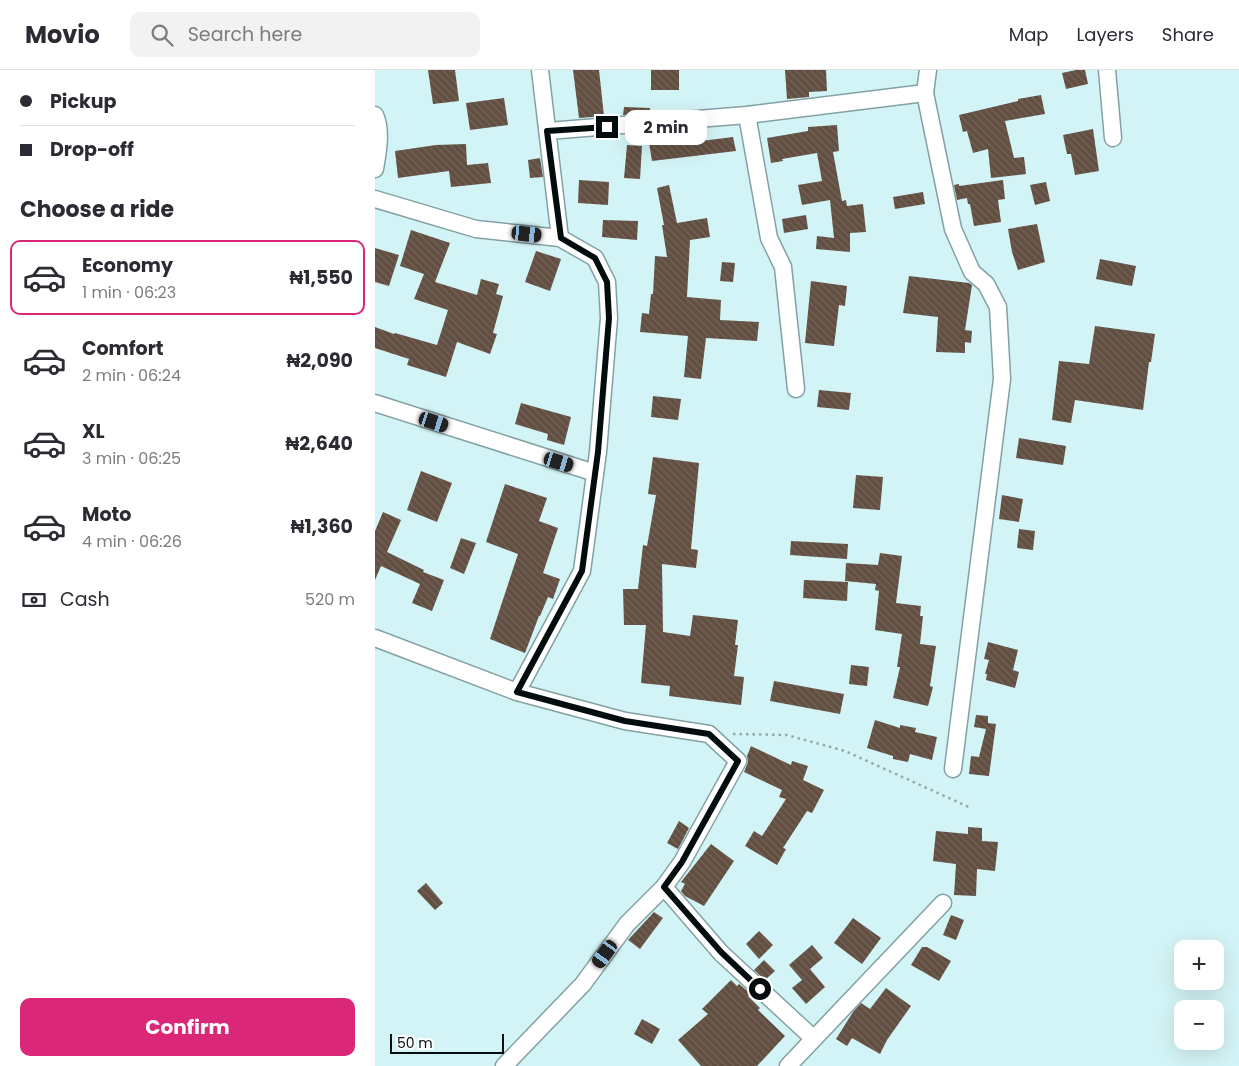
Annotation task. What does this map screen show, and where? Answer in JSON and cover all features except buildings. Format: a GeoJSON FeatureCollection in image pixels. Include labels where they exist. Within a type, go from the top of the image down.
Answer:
{"type":"FeatureCollection","features":[{"type":"Feature","properties":{"kind":"street"},"geometry":{"type":"LineString","coordinates":[[540,70],[561,238]]}},
{"type":"Feature","properties":{"kind":"street"},"geometry":{"type":"LineString","coordinates":[[928,70],[925,94],[953,229],[972,272],[986,284],[998,307],[1002,379],[953,769]]}},
{"type":"Feature","properties":{"kind":"street"},"geometry":{"type":"LineString","coordinates":[[1107,70],[1113,138]]}},
{"type":"Feature","properties":{"kind":"street"},"geometry":{"type":"LineString","coordinates":[[547,131],[747,115],[925,94]]}},
{"type":"Feature","properties":{"kind":"street"},"geometry":{"type":"LineString","coordinates":[[375,115],[378,122],[379,149],[375,168]]}},
{"type":"Feature","properties":{"kind":"street"},"geometry":{"type":"LineString","coordinates":[[747,115],[769,238],[783,267],[796,389]]}},
{"type":"Feature","properties":{"kind":"street"},"geometry":{"type":"LineString","coordinates":[[375,199],[476,229],[561,238],[595,258],[607,282],[609,318],[598,452],[582,571],[517,692]]}},
{"type":"Feature","properties":{"kind":"street"},"geometry":{"type":"LineString","coordinates":[[375,403],[595,473]]}},
{"type":"Feature","properties":{"kind":"street"},"geometry":{"type":"LineString","coordinates":[[375,638],[517,692],[625,721],[709,734],[738,761],[682,862],[664,887],[627,924],[583,984],[504,1066]]}},
{"type":"Feature","properties":{"kind":"street"},"geometry":{"type":"LineString","coordinates":[[664,887],[721,952],[813,1038]]}},
{"type":"Feature","properties":{"kind":"street"},"geometry":{"type":"LineString","coordinates":[[788,1066],[943,903]]}},
{"type":"Feature","properties":{"kind":"path"},"geometry":{"type":"LineString","coordinates":[[709,734],[787,735],[845,751],[971,808]]}},
{"type":"Feature","properties":{"kind":"route"},"geometry":{"type":"LineString","coordinates":[[607,127],[547,131],[561,238],[595,258],[607,282],[609,318],[598,452],[582,571],[517,692],[625,721],[709,734],[738,761],[682,862],[664,887],[721,952],[760,989]]}}]}
